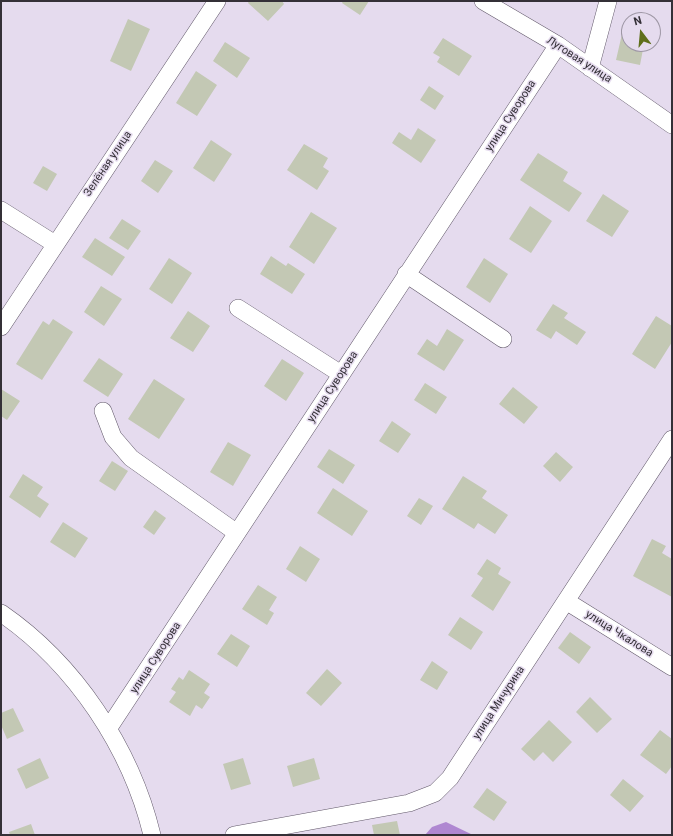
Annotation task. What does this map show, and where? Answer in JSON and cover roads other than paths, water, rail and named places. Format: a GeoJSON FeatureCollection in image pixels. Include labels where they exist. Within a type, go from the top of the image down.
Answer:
{"type":"FeatureCollection","features":[{"type":"Feature","properties":{"kind":"street","name":"Зелёная улица"},"geometry":{"type":"LineString","coordinates":[[1,327],[217,1]]}},
{"type":"Feature","properties":{"kind":"street","name":"Луговая улица"},"geometry":{"type":"LineString","coordinates":[[484,1],[558,45],[672,125]]}},
{"type":"Feature","properties":{"kind":"street"},"geometry":{"type":"LineString","coordinates":[[590,68],[608,1]]}},
{"type":"Feature","properties":{"kind":"street","name":"улица Суворова"},"geometry":{"type":"LineString","coordinates":[[108,729],[558,45]]}},
{"type":"Feature","properties":{"kind":"street"},"geometry":{"type":"LineString","coordinates":[[1,210],[55,244]]}},
{"type":"Feature","properties":{"kind":"street"},"geometry":{"type":"LineString","coordinates":[[406,274],[503,339]]}},
{"type":"Feature","properties":{"kind":"street"},"geometry":{"type":"LineString","coordinates":[[238,308],[341,374]]}},
{"type":"Feature","properties":{"kind":"street"},"geometry":{"type":"LineString","coordinates":[[103,411],[114,437],[131,458],[237,534]]}},
{"type":"Feature","properties":{"kind":"street","name":"улица Мичурина"},"geometry":{"type":"LineString","coordinates":[[234,835],[409,802],[435,793],[450,778],[672,439]]}},
{"type":"Feature","properties":{"kind":"street","name":"улица Чкалова"},"geometry":{"type":"LineString","coordinates":[[566,601],[672,667]]}},
{"type":"Feature","properties":{"kind":"street"},"geometry":{"type":"LineString","coordinates":[[1,613],[37,642],[60,665],[86,695],[108,729],[132,775],[148,818],[152,835]]}}]}
